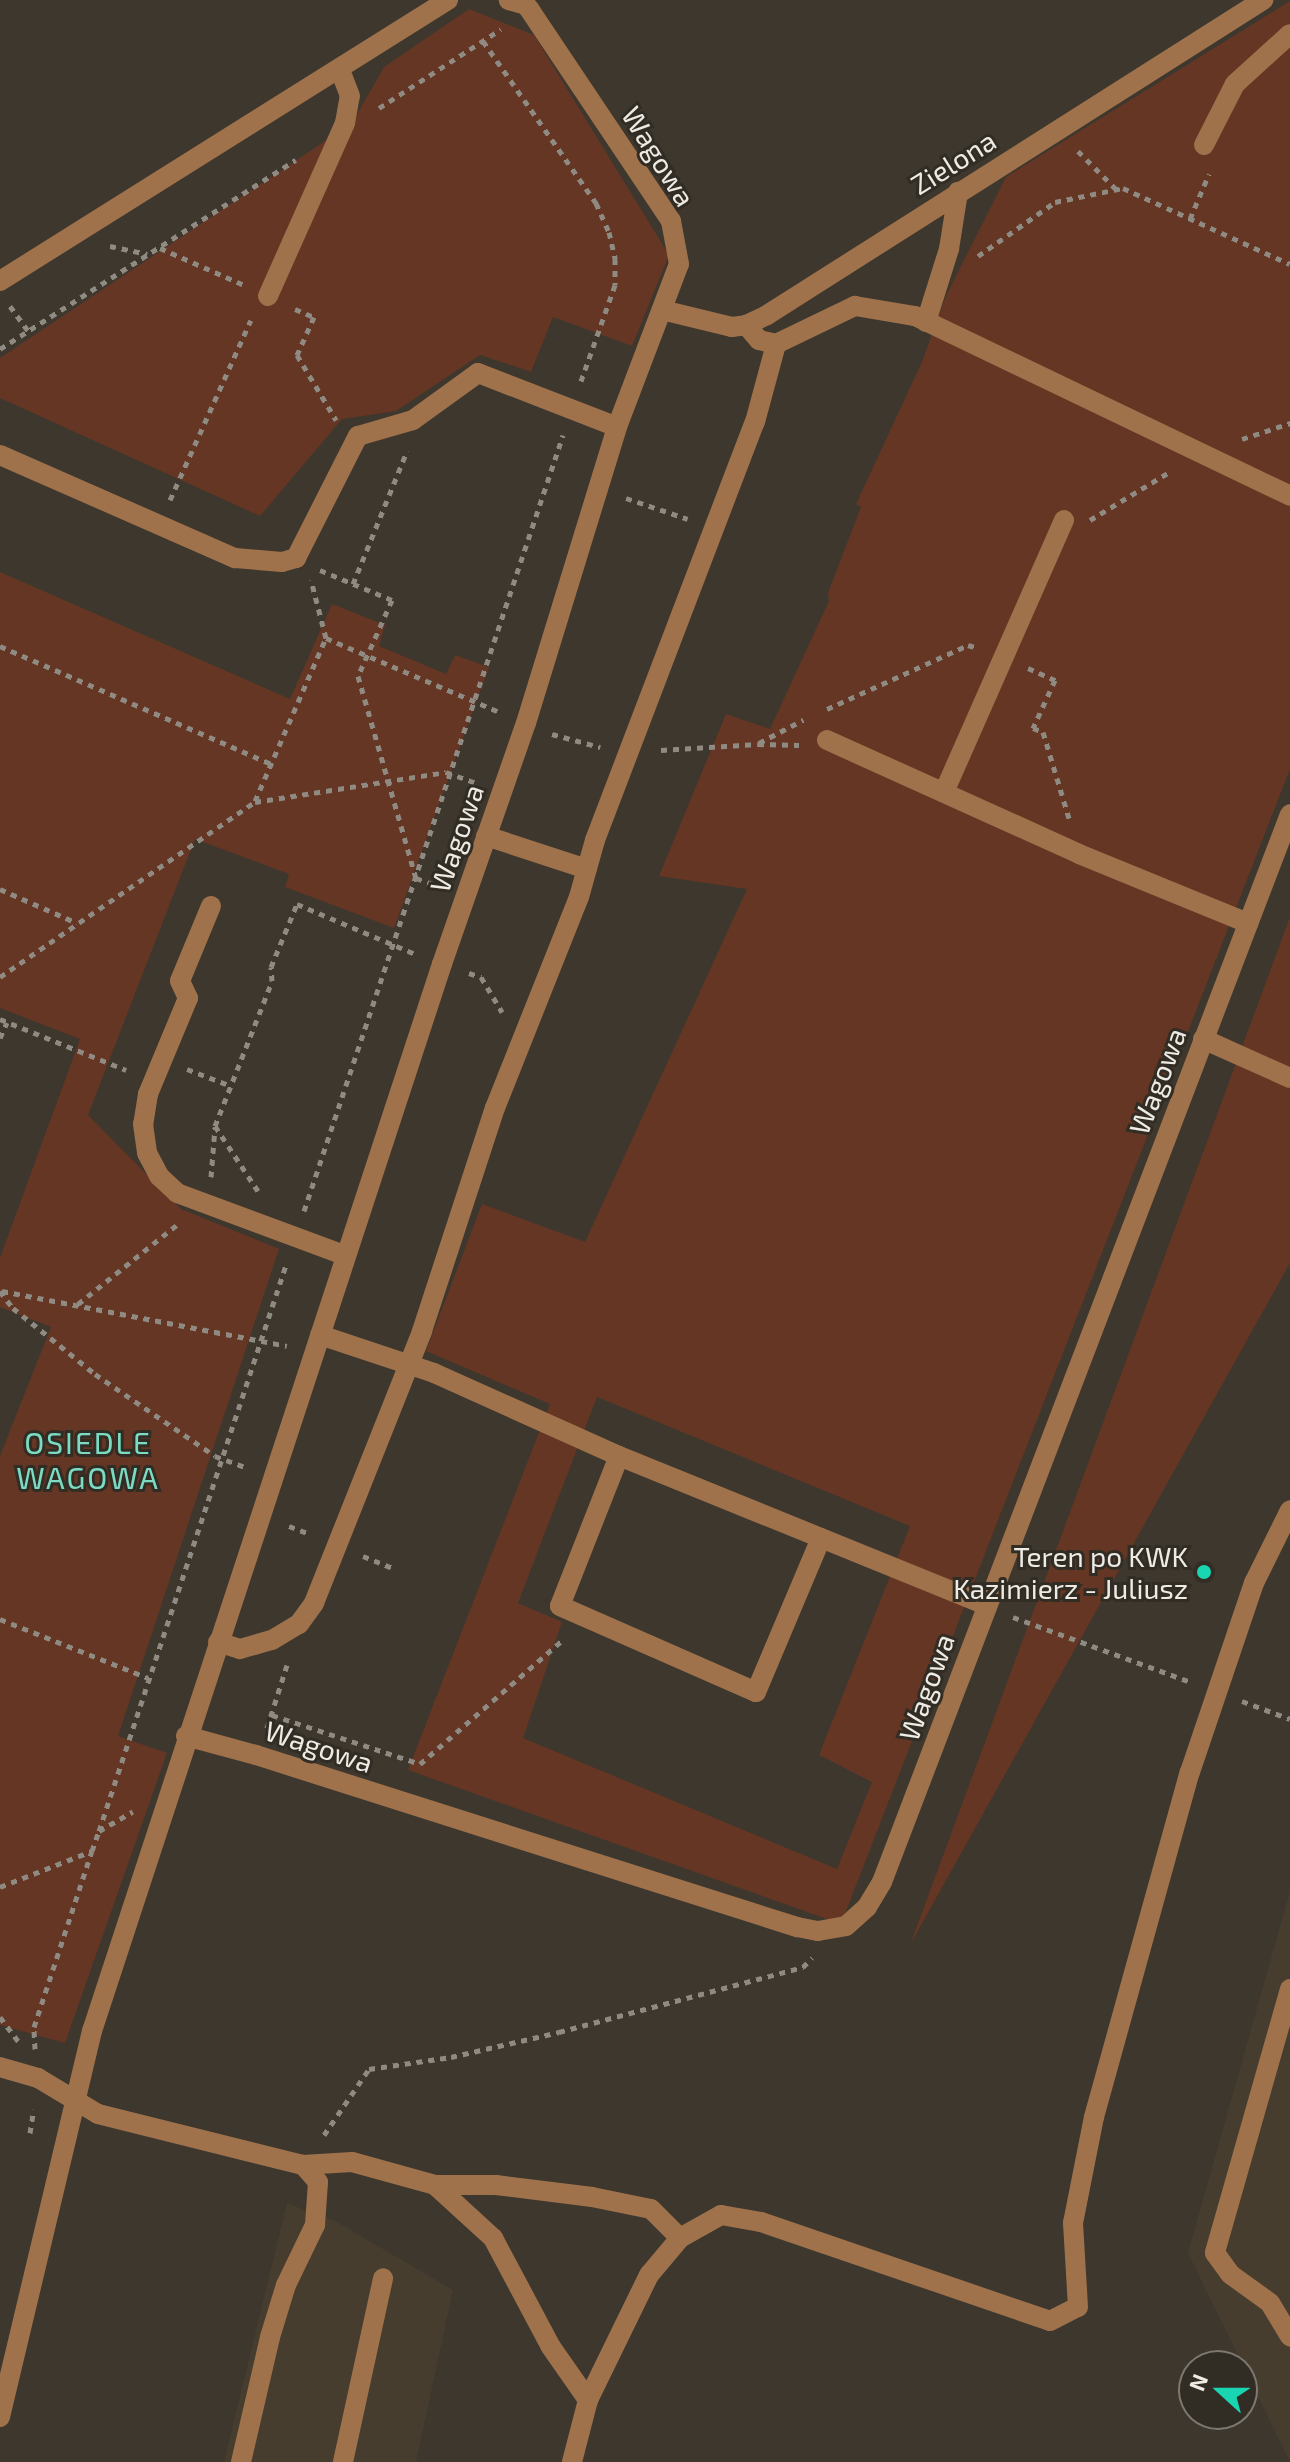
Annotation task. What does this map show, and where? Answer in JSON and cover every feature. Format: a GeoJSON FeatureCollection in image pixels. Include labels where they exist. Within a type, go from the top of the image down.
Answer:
{"type":"FeatureCollection","features":[{"type":"Feature","properties":{"kind":"street"},"geometry":{"type":"LineString","coordinates":[[0,281],[448,0]]}},
{"type":"Feature","properties":{"kind":"street","name":"Zielona"},"geometry":{"type":"LineString","coordinates":[[739,326],[1263,0]]}},
{"type":"Feature","properties":{"kind":"street","name":"Wagowa"},"geometry":{"type":"LineString","coordinates":[[0,2417],[92,2031],[186,1736],[442,964],[526,723],[617,427],[679,264],[671,221],[525,4]]}},
{"type":"Feature","properties":{"kind":"street"},"geometry":{"type":"LineString","coordinates":[[1204,145],[1235,84],[1290,34]]}},
{"type":"Feature","properties":{"kind":"street"},"geometry":{"type":"LineString","coordinates":[[266,294],[341,132],[350,96],[340,70]]}},
{"type":"Feature","properties":{"kind":"street"},"geometry":{"type":"LineString","coordinates":[[926,322],[949,249],[958,192]]}},
{"type":"Feature","properties":{"kind":"street"},"geometry":{"type":"LineString","coordinates":[[662,310],[739,326],[759,340],[776,344],[855,306],[926,322],[1290,496]]}},
{"type":"Feature","properties":{"kind":"street"},"geometry":{"type":"LineString","coordinates":[[218,1642],[240,1649],[272,1640],[299,1624],[314,1603],[407,1366],[495,1108],[755,422],[776,344]]}},
{"type":"Feature","properties":{"kind":"street"},"geometry":{"type":"LineString","coordinates":[[0,455],[235,558],[262,563],[296,558],[358,436],[413,420],[478,373],[617,427]]}},
{"type":"Feature","properties":{"kind":"street"},"geometry":{"type":"LineString","coordinates":[[945,790],[1064,520]]}},
{"type":"Feature","properties":{"kind":"street"},"geometry":{"type":"LineString","coordinates":[[827,740],[945,790],[1079,854],[1248,923]]}},
{"type":"Feature","properties":{"kind":"street","name":"Wagowa"},"geometry":{"type":"LineString","coordinates":[[186,1736],[256,1755],[797,1927],[818,1931],[846,1926],[867,1907],[882,1882],[1290,814]]}},
{"type":"Feature","properties":{"kind":"street"},"geometry":{"type":"LineString","coordinates":[[486,836],[587,869]]}},
{"type":"Feature","properties":{"kind":"street"},"geometry":{"type":"LineString","coordinates":[[211,906],[180,981],[188,998],[153,1081],[143,1124],[147,1153],[159,1176],[177,1193],[346,1256]]}},
{"type":"Feature","properties":{"kind":"street"},"geometry":{"type":"LineString","coordinates":[[1203,1039],[1290,1078]]}},
{"type":"Feature","properties":{"kind":"street"},"geometry":{"type":"LineString","coordinates":[[318,1344],[434,1373],[619,1456],[986,1605]]}},
{"type":"Feature","properties":{"kind":"street"},"geometry":{"type":"LineString","coordinates":[[619,1456],[560,1606],[756,1692],[821,1538]]}},
{"type":"Feature","properties":{"kind":"street"},"geometry":{"type":"LineString","coordinates":[[572,2462],[588,2400],[649,2275],[680,2238],[721,2215],[761,2222],[1050,2321],[1078,2307],[1073,2223],[1094,2117],[1190,1772],[1254,1583],[1290,1510]]}},
{"type":"Feature","properties":{"kind":"street"},"geometry":{"type":"LineString","coordinates":[[1290,1989],[1215,2253],[1230,2274],[1270,2303],[1290,2336]]}},
{"type":"Feature","properties":{"kind":"street"},"geometry":{"type":"LineString","coordinates":[[0,2067],[38,2078],[98,2114],[303,2165],[352,2162],[435,2185],[496,2185],[592,2197],[651,2209],[680,2238]]}},
{"type":"Feature","properties":{"kind":"street"},"geometry":{"type":"LineString","coordinates":[[241,2462],[286,2285],[315,2225],[318,2182],[303,2165]]}},
{"type":"Feature","properties":{"kind":"street"},"geometry":{"type":"LineString","coordinates":[[435,2185],[493,2238],[551,2347],[588,2400]]}},
{"type":"Feature","properties":{"kind":"street"},"geometry":{"type":"LineString","coordinates":[[343,2462],[383,2278]]}},
{"type":"Feature","properties":{"kind":"path"},"geometry":{"type":"LineString","coordinates":[[0,349],[483,41],[525,4]]}},
{"type":"Feature","properties":{"kind":"path"},"geometry":{"type":"LineString","coordinates":[[35,2050],[34,2027],[148,1678],[615,285],[615,259],[609,232],[596,203],[483,41]]}},
{"type":"Feature","properties":{"kind":"path"},"geometry":{"type":"LineString","coordinates":[[1077,150],[1117,190]]}},
{"type":"Feature","properties":{"kind":"path"},"geometry":{"type":"LineString","coordinates":[[1190,219],[1210,176]]}},
{"type":"Feature","properties":{"kind":"path"},"geometry":{"type":"LineString","coordinates":[[938,284],[1055,202],[1123,188],[1290,264]]}},
{"type":"Feature","properties":{"kind":"path"},"geometry":{"type":"LineString","coordinates":[[159,248],[314,317],[297,355],[336,420],[348,451]]}},
{"type":"Feature","properties":{"kind":"path"},"geometry":{"type":"LineString","coordinates":[[159,525],[266,294]]}},
{"type":"Feature","properties":{"kind":"path"},"geometry":{"type":"LineString","coordinates":[[7,302],[28,331]]}},
{"type":"Feature","properties":{"kind":"path"},"geometry":{"type":"LineString","coordinates":[[413,420],[411,442],[353,584],[392,600],[358,676],[416,878]]}},
{"type":"Feature","properties":{"kind":"path"},"geometry":{"type":"LineString","coordinates":[[1064,520],[1081,525],[1201,453],[1290,423]]}},
{"type":"Feature","properties":{"kind":"path"},"geometry":{"type":"LineString","coordinates":[[598,488],[716,528]]}},
{"type":"Feature","properties":{"kind":"path"},"geometry":{"type":"LineString","coordinates":[[255,802],[326,638],[308,565]]}},
{"type":"Feature","properties":{"kind":"path"},"geometry":{"type":"LineString","coordinates":[[326,638],[569,741],[628,752],[758,744],[813,746],[827,740]]}},
{"type":"Feature","properties":{"kind":"path"},"geometry":{"type":"LineString","coordinates":[[758,744],[968,645],[1003,656],[1055,680],[1033,728],[1043,732],[1079,854]]}},
{"type":"Feature","properties":{"kind":"path"},"geometry":{"type":"LineString","coordinates":[[0,646],[271,764]]}},
{"type":"Feature","properties":{"kind":"path"},"geometry":{"type":"LineString","coordinates":[[0,977],[255,802],[452,774],[501,793]]}},
{"type":"Feature","properties":{"kind":"path"},"geometry":{"type":"LineString","coordinates":[[416,878],[465,896]]}},
{"type":"Feature","properties":{"kind":"path"},"geometry":{"type":"LineString","coordinates":[[0,889],[78,923]]}},
{"type":"Feature","properties":{"kind":"path"},"geometry":{"type":"LineString","coordinates":[[77,1305],[188,1216],[206,1206],[215,1126],[272,981],[271,967],[297,904],[392,945],[481,977],[513,1030],[524,1035]]}},
{"type":"Feature","properties":{"kind":"path"},"geometry":{"type":"LineString","coordinates":[[0,1038],[3,1020],[153,1081]]}},
{"type":"Feature","properties":{"kind":"path"},"geometry":{"type":"LineString","coordinates":[[162,1060],[231,1086]]}},
{"type":"Feature","properties":{"kind":"path"},"geometry":{"type":"LineString","coordinates":[[215,1126],[275,1218],[272,1230]]}},
{"type":"Feature","properties":{"kind":"path"},"geometry":{"type":"LineString","coordinates":[[0,1291],[262,1339],[318,1344]]}},
{"type":"Feature","properties":{"kind":"path"},"geometry":{"type":"LineString","coordinates":[[0,1291],[13,1308],[95,1374],[221,1458],[273,1477]]}},
{"type":"Feature","properties":{"kind":"path"},"geometry":{"type":"LineString","coordinates":[[986,1605],[1055,1635],[1290,1719]]}},
{"type":"Feature","properties":{"kind":"path"},"geometry":{"type":"LineString","coordinates":[[0,1619],[148,1678]]}},
{"type":"Feature","properties":{"kind":"path"},"geometry":{"type":"LineString","coordinates":[[272,1715],[420,1764],[586,1619]]}},
{"type":"Feature","properties":{"kind":"path"},"geometry":{"type":"LineString","coordinates":[[256,1755],[272,1715],[299,1624]]}},
{"type":"Feature","properties":{"kind":"path"},"geometry":{"type":"LineString","coordinates":[[99,1831],[147,1804],[163,1809]]}},
{"type":"Feature","properties":{"kind":"path"},"geometry":{"type":"LineString","coordinates":[[0,1887],[92,1851]]}},
{"type":"Feature","properties":{"kind":"path"},"geometry":{"type":"LineString","coordinates":[[303,2165],[369,2069],[451,2057],[559,2032],[803,1967],[846,1926]]}},
{"type":"Feature","properties":{"kind":"shaded area"},"geometry":{"type":"Polygon","coordinates":[[[1290,1],[1290,769],[841,1924],[408,1770],[550,1404],[426,1351],[482,1204],[585,1242],[747,889],[659,876],[726,714],[770,729],[829,601],[828,593],[861,507],[856,504],[922,362],[946,296],[1006,177],[1290,1]],[[597,1397],[518,1603],[562,1622],[523,1738],[837,1869],[872,1782],[819,1755],[910,1526],[597,1397]]]}},
{"type":"Feature","properties":{"kind":"shaded area"},"geometry":{"type":"Polygon","coordinates":[[[469,9],[534,35],[669,255],[632,346],[553,317],[531,372],[480,355],[396,411],[342,419],[260,516],[0,398],[0,358],[352,123],[384,67],[469,9]]]}},
{"type":"Feature","properties":{"kind":"shaded area"},"geometry":{"type":"Polygon","coordinates":[[[0,572],[290,699],[332,604],[385,625],[379,646],[446,674],[455,655],[489,667],[394,928],[285,887],[289,874],[195,839],[88,1115],[181,1209],[279,1249],[118,1736],[167,1753],[65,2043],[0,2025],[0,1456],[51,1327],[0,1307],[0,1258],[80,1039],[0,1008],[0,572]]]}},
{"type":"Feature","properties":{"kind":"shaded area"},"geometry":{"type":"Polygon","coordinates":[[[1290,917],[1290,1263],[910,1945],[1290,917]]]}},
{"type":"Feature","properties":{"kind":"shaded area"},"geometry":{"type":"Polygon","coordinates":[[[1290,1891],[1290,2462],[1258,2396],[1258,2350],[1235,2350],[1188,2253],[1290,1891]]]}},
{"type":"Feature","properties":{"kind":"shaded area"},"geometry":{"type":"Polygon","coordinates":[[[287,2203],[337,2222],[453,2290],[416,2462],[224,2462],[287,2203]]]}},
{"type":"Feature","properties":{"kind":"place","name":"Teren po KWK Kazimierz - Juliusz"},"geometry":{"type":"Point","coordinates":[1204,1572]}},
{"type":"Feature","properties":{"kind":"district","name":"OSIEDLE WAGOWA"},"geometry":{"type":"Point","coordinates":[88,1459]}}]}
